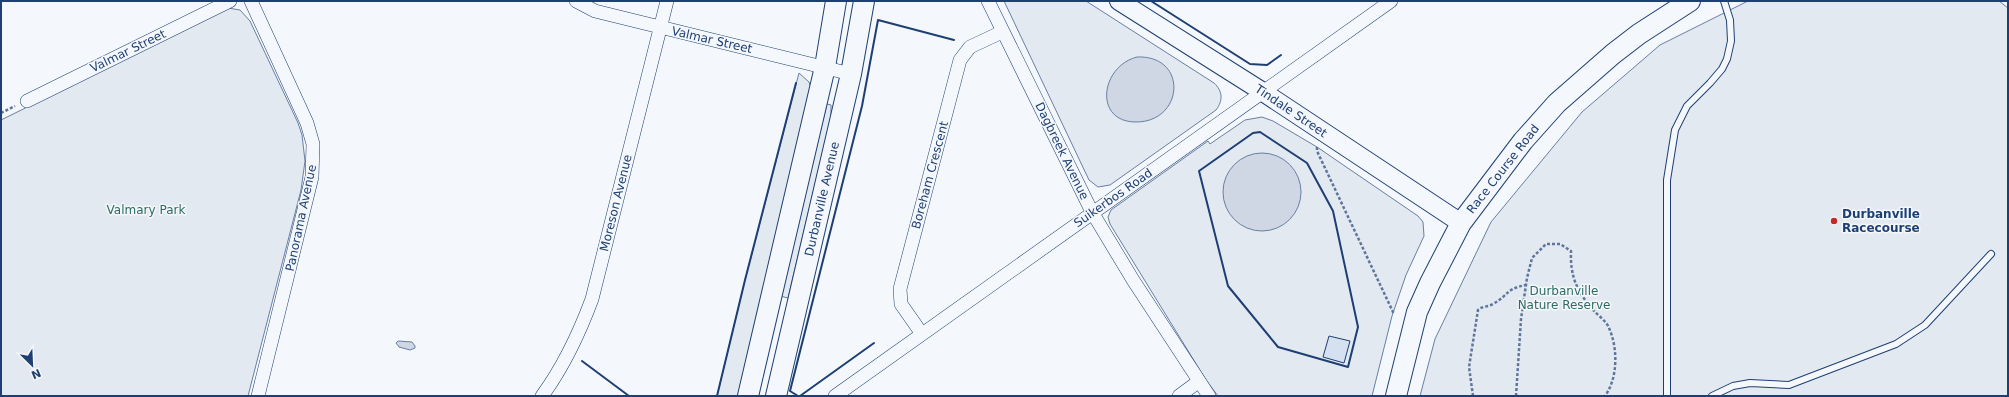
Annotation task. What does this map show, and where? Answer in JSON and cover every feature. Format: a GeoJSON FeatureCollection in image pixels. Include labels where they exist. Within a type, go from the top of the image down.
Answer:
{"type":"FeatureCollection","features":[{"type":"Feature","properties":{"kind":"main road"},"geometry":{"type":"LineString","coordinates":[[748,396],[826,67],[836,1]]}},
{"type":"Feature","properties":{"kind":"main road","name":"Durbanville Avenue"},"geometry":{"type":"LineString","coordinates":[[776,396],[851,74],[864,1]]}},
{"type":"Feature","properties":{"kind":"main road","name":"Tindale Street"},"geometry":{"type":"LineString","coordinates":[[1119,1],[1263,92],[1461,224]]}},
{"type":"Feature","properties":{"kind":"main road","name":"Race Course Road"},"geometry":{"type":"LineString","coordinates":[[1396,396],[1417,312],[1430,283],[1461,224],[1523,141],[1557,103],[1623,46],[1690,1]]}},
{"type":"Feature","properties":{"kind":"street","name":"Valmar Street"},"geometry":{"type":"LineString","coordinates":[[27,101],[230,1]]}},
{"type":"Feature","properties":{"kind":"street","name":"Panorama Avenue"},"geometry":{"type":"LineString","coordinates":[[251,1],[307,123],[314,155],[312,177],[258,396]]}},
{"type":"Feature","properties":{"kind":"street","name":"Valmar Street"},"geometry":{"type":"LineString","coordinates":[[576,1],[595,11],[851,74]]}},
{"type":"Feature","properties":{"kind":"street","name":"Moreson Avenue"},"geometry":{"type":"LineString","coordinates":[[542,396],[562,367],[592,299],[667,1]]}},
{"type":"Feature","properties":{"kind":"street","name":"Dagbreek Avenue"},"geometry":{"type":"LineString","coordinates":[[988,1],[1092,212],[1198,382],[1209,396]]}},
{"type":"Feature","properties":{"kind":"street","name":"Suikerbos Road"},"geometry":{"type":"LineString","coordinates":[[835,396],[1391,1]]}},
{"type":"Feature","properties":{"kind":"street","name":"Boreham Crescent"},"geometry":{"type":"LineString","coordinates":[[922,334],[904,308],[899,294],[960,60],[970,47],[1002,32]]}},
{"type":"Feature","properties":{"kind":"street"},"geometry":{"type":"LineString","coordinates":[[1179,396],[1198,382]]}},
{"type":"Feature","properties":{"kind":"lane"},"geometry":{"type":"LineString","coordinates":[[1667,396],[1667,180],[1675,130],[1687,106],[1722,69],[1727,59],[1731,41],[1730,20],[1724,1]]}},
{"type":"Feature","properties":{"kind":"lane"},"geometry":{"type":"LineString","coordinates":[[1712,396],[1733,386],[1744,384],[1789,385],[1896,344],[1925,325],[1991,254]]}},
{"type":"Feature","properties":{"kind":"path"},"geometry":{"type":"LineString","coordinates":[[1317,147],[1317,151],[1393,312],[1396,314]]}},
{"type":"Feature","properties":{"kind":"path"},"geometry":{"type":"LineString","coordinates":[[1516,396],[1521,319],[1526,286],[1532,258],[1546,244],[1560,244],[1571,251],[1570,268],[1578,291],[1609,327],[1616,360],[1611,385],[1605,396]]}},
{"type":"Feature","properties":{"kind":"path"},"geometry":{"type":"LineString","coordinates":[[1472,396],[1469,367],[1478,310],[1493,304],[1512,288],[1526,286]]}},
{"type":"Feature","properties":{"kind":"green space"},"geometry":{"type":"Polygon","coordinates":[[[1004,1],[1086,1],[1214,83],[1219,89],[1221,96],[1220,103],[1216,110],[1110,185],[1098,187],[1089,180],[1004,1]]]}},
{"type":"Feature","properties":{"kind":"green space","name":"Durbanville Racecourse"},"geometry":{"type":"Polygon","coordinates":[[[1748,1],[1999,1],[2008,8],[2008,396],[1420,396],[1435,339],[1491,222],[1582,112],[1660,45],[1748,1]]]}},
{"type":"Feature","properties":{"kind":"green space","name":"Valmary Park"},"geometry":{"type":"Polygon","coordinates":[[[228,8],[240,10],[250,21],[298,123],[302,135],[305,161],[301,190],[248,396],[1,396],[1,120],[228,8]]]}},
{"type":"Feature","properties":{"kind":"green space"},"geometry":{"type":"Polygon","coordinates":[[[799,73],[809,82],[811,88],[739,396],[717,396],[745,280],[799,73]]]}},
{"type":"Feature","properties":{"kind":"green space"},"geometry":{"type":"Polygon","coordinates":[[[827,104],[831,105],[831,117],[788,298],[780,296],[827,104]]]}},
{"type":"Feature","properties":{"kind":"green space"},"geometry":{"type":"Polygon","coordinates":[[[1262,117],[1273,121],[1317,147],[1418,216],[1423,222],[1424,236],[1406,275],[1392,316],[1372,396],[1218,396],[1206,380],[1110,224],[1108,217],[1111,210],[1208,141],[1210,144],[1245,120],[1262,117]]]}},
{"type":"Feature","properties":{"kind":"shaded area"},"geometry":{"type":"Polygon","coordinates":[[[1137,57],[1154,59],[1166,66],[1172,77],[1174,89],[1171,101],[1163,112],[1151,119],[1135,122],[1122,119],[1113,113],[1108,103],[1107,92],[1109,81],[1116,71],[1125,62],[1137,57]]]}},
{"type":"Feature","properties":{"kind":"shaded area"},"geometry":{"type":"Polygon","coordinates":[[[1262,153],[1277,156],[1290,164],[1298,177],[1301,192],[1298,207],[1290,220],[1277,228],[1262,231],[1247,228],[1234,220],[1226,207],[1223,192],[1226,177],[1234,164],[1247,156],[1262,153]]]}},
{"type":"Feature","properties":{"kind":"shaded area"},"geometry":{"type":"Polygon","coordinates":[[[398,341],[412,342],[415,348],[410,350],[399,347],[396,343],[398,341]]]}},
{"type":"Feature","properties":{"kind":"building"},"geometry":{"type":"Polygon","coordinates":[[[1329,336],[1350,341],[1344,363],[1323,357],[1329,336]]]}},
{"type":"Feature","properties":{"kind":"wall"},"geometry":{"type":"LineString","coordinates":[[1151,1],[1250,64],[1267,65],[1281,55]]}},
{"type":"Feature","properties":{"kind":"wall"},"geometry":{"type":"LineString","coordinates":[[798,396],[790,391],[862,106],[878,20],[954,40]]}},
{"type":"Feature","properties":{"kind":"wall"},"geometry":{"type":"LineString","coordinates":[[717,396],[745,280],[796,83]]}},
{"type":"Feature","properties":{"kind":"wall"},"geometry":{"type":"LineString","coordinates":[[1260,132],[1307,163],[1333,211],[1358,327],[1348,367],[1278,347],[1228,286],[1199,171],[1253,133],[1260,132]]}},
{"type":"Feature","properties":{"kind":"wall"},"geometry":{"type":"LineString","coordinates":[[800,396],[874,343]]}},
{"type":"Feature","properties":{"kind":"wall"},"geometry":{"type":"LineString","coordinates":[[582,361],[629,396]]}},
{"type":"Feature","properties":{"kind":"place","name":"Durbanville Racecourse"},"geometry":{"type":"Point","coordinates":[1834,221]}},
{"type":"Feature","properties":{"kind":"park label","name":"Durbanville Nature Reserve"},"geometry":{"type":"Point","coordinates":[1564,298]}}]}
